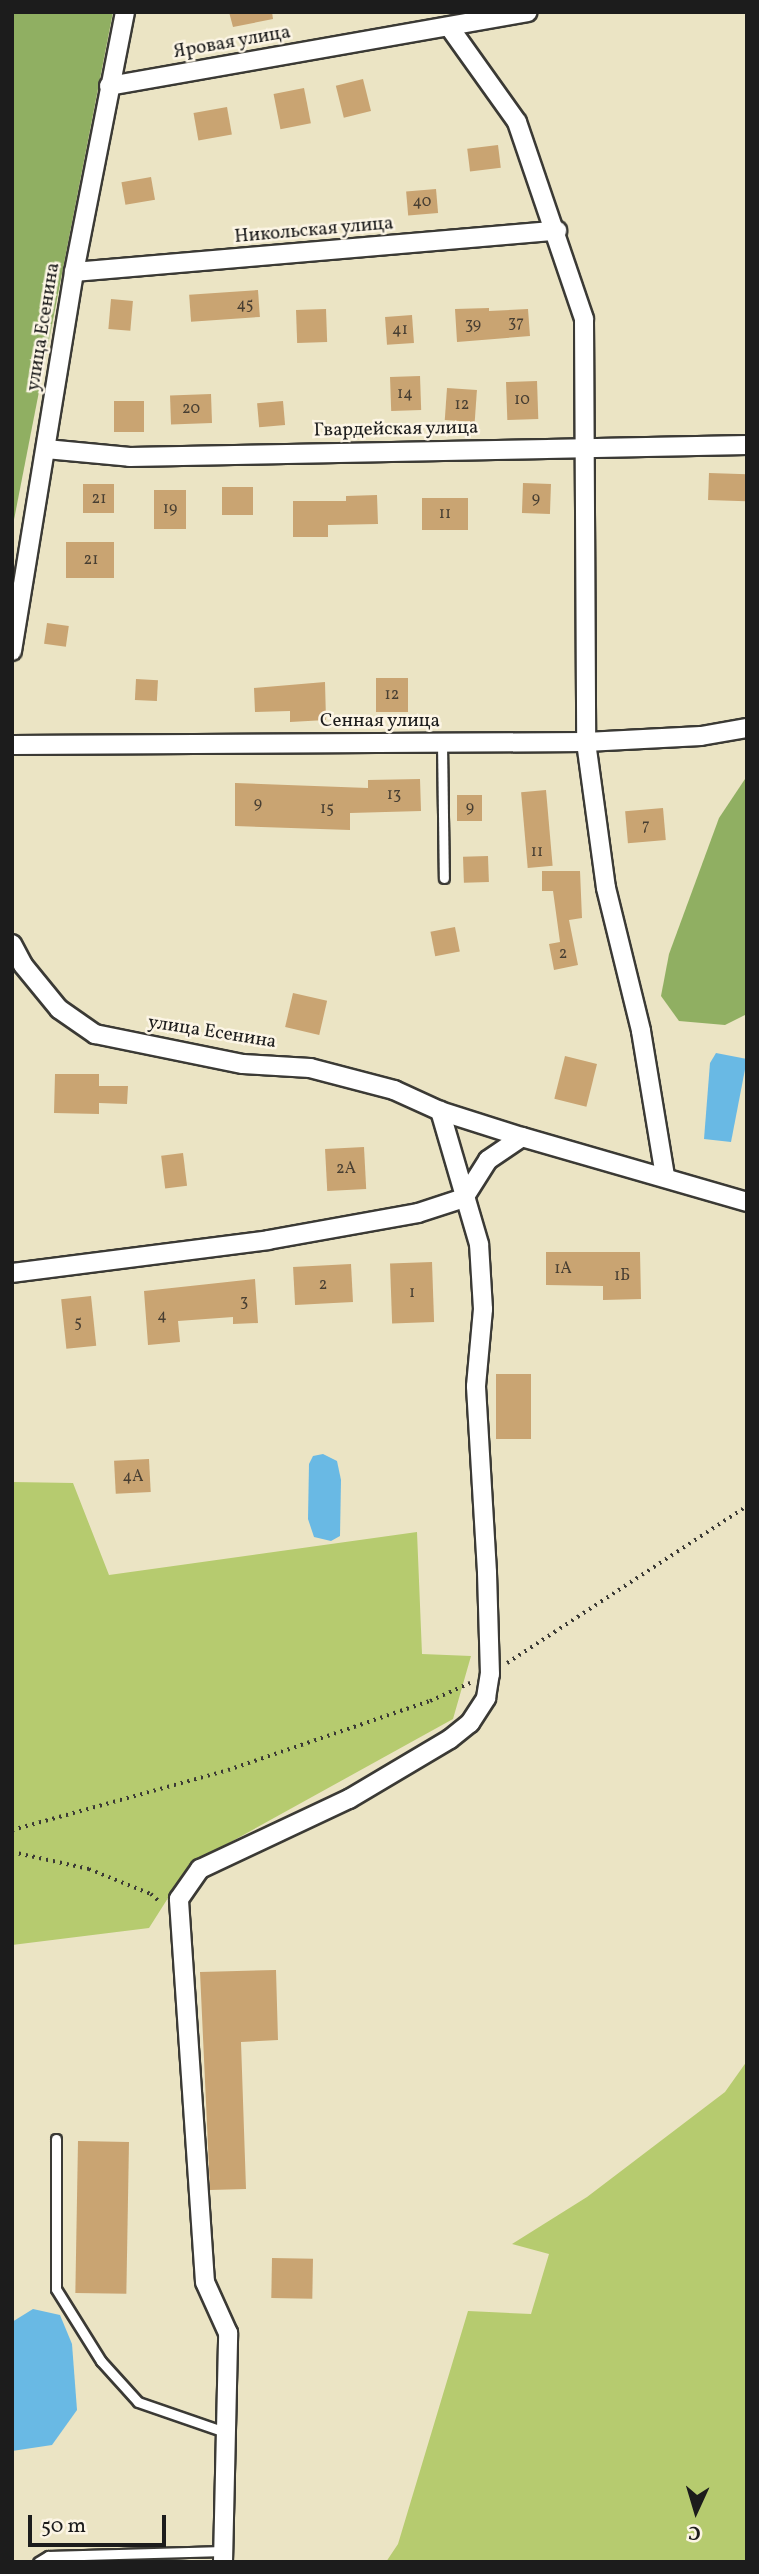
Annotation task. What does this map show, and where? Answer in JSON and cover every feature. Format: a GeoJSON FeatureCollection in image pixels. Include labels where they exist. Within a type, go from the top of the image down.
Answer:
{"type":"FeatureCollection","features":[{"type":"Feature","properties":{"kind":"street","name":"улица Есенина"},"geometry":{"type":"LineString","coordinates":[[12,651],[74,272],[125,12]]}},
{"type":"Feature","properties":{"kind":"street","name":"Яровая улица"},"geometry":{"type":"LineString","coordinates":[[109,86],[450,28],[528,12]]}},
{"type":"Feature","properties":{"kind":"street"},"geometry":{"type":"LineString","coordinates":[[450,28],[517,121],[557,231],[584,319],[581,446],[586,742],[606,888],[641,1031],[665,1176]]}},
{"type":"Feature","properties":{"kind":"street","name":"Никольская улица"},"geometry":{"type":"LineString","coordinates":[[74,272],[557,231]]}},
{"type":"Feature","properties":{"kind":"street","name":"Гвардейская улица"},"geometry":{"type":"LineString","coordinates":[[46,449],[130,457],[581,446],[747,445]]}},
{"type":"Feature","properties":{"kind":"street","name":"Сенная улица"},"geometry":{"type":"LineString","coordinates":[[12,745],[586,742],[701,736],[747,728]]}},
{"type":"Feature","properties":{"kind":"street","name":"улица Есенина"},"geometry":{"type":"LineString","coordinates":[[12,943],[23,965],[59,1009],[95,1034],[243,1063],[310,1068],[394,1090],[440,1111],[522,1137],[665,1176],[747,1202]]}},
{"type":"Feature","properties":{"kind":"street"},"geometry":{"type":"LineString","coordinates":[[224,2557],[228,2333],[205,2282],[177,1916],[179,1899],[200,1869],[349,1800],[450,1739],[470,1723],[486,1698],[490,1674],[477,1386],[483,1309],[479,1244],[440,1111]]}},
{"type":"Feature","properties":{"kind":"street"},"geometry":{"type":"LineString","coordinates":[[12,1273],[268,1240],[418,1213],[464,1198],[488,1160],[522,1137]]}},
{"type":"Feature","properties":{"kind":"lane"},"geometry":{"type":"LineString","coordinates":[[442,743],[444,878]]}},
{"type":"Feature","properties":{"kind":"lane"},"geometry":{"type":"LineString","coordinates":[[56,2138],[56,2289],[101,2361],[138,2402],[225,2432]]}},
{"type":"Feature","properties":{"kind":"lane"},"geometry":{"type":"LineString","coordinates":[[38,2562],[48,2556],[224,2557]]}},
{"type":"Feature","properties":{"kind":"path"},"geometry":{"type":"LineString","coordinates":[[12,1830],[228,1770],[430,1701],[490,1674],[747,1506]]}},
{"type":"Feature","properties":{"kind":"path"},"geometry":{"type":"LineString","coordinates":[[12,1852],[89,1869],[151,1894],[177,1916]]}},
{"type":"Feature","properties":{"kind":"green space"},"geometry":{"type":"Polygon","coordinates":[[[12,12],[113,12],[12,530],[12,12]]]}},
{"type":"Feature","properties":{"kind":"green space"},"geometry":{"type":"Polygon","coordinates":[[[747,776],[747,1014],[725,1025],[679,1021],[661,996],[669,954],[719,818],[747,776]]]}},
{"type":"Feature","properties":{"kind":"green space"},"geometry":{"type":"Polygon","coordinates":[[[12,1482],[73,1483],[109,1575],[417,1532],[422,1654],[471,1656],[453,1719],[189,1865],[149,1928],[12,1945],[12,1482]]]}},
{"type":"Feature","properties":{"kind":"green space"},"geometry":{"type":"Polygon","coordinates":[[[747,2061],[747,2562],[386,2562],[398,2544],[468,2311],[531,2314],[549,2254],[512,2244],[587,2197],[725,2092],[747,2061]]]}},
{"type":"Feature","properties":{"kind":"water"},"geometry":{"type":"Polygon","coordinates":[[[716,1053],[747,1059],[731,1142],[704,1139],[710,1063],[716,1053]]]}},
{"type":"Feature","properties":{"kind":"water"},"geometry":{"type":"Polygon","coordinates":[[[323,1454],[337,1461],[341,1480],[340,1536],[331,1541],[314,1537],[308,1519],[309,1464],[313,1456],[323,1454]]]}},
{"type":"Feature","properties":{"kind":"water"},"geometry":{"type":"Polygon","coordinates":[[[33,2309],[60,2315],[72,2344],[77,2410],[52,2445],[12,2451],[12,2322],[33,2309]]]}},
{"type":"Feature","properties":{"kind":"building"},"geometry":{"type":"Polygon","coordinates":[[[229,12],[272,12],[273,19],[233,27],[229,12]]]}},
{"type":"Feature","properties":{"kind":"building"},"geometry":{"type":"Polygon","coordinates":[[[363,79],[371,111],[344,118],[336,86],[363,79]]]}},
{"type":"Feature","properties":{"kind":"building"},"geometry":{"type":"Polygon","coordinates":[[[304,88],[311,123],[280,129],[274,94],[304,88]]]}},
{"type":"Feature","properties":{"kind":"building"},"geometry":{"type":"Polygon","coordinates":[[[227,107],[232,135],[198,140],[194,113],[227,107]]]}},
{"type":"Feature","properties":{"kind":"building"},"geometry":{"type":"Polygon","coordinates":[[[498,145],[501,168],[470,172],[467,149],[498,145]]]}},
{"type":"Feature","properties":{"kind":"building"},"geometry":{"type":"Polygon","coordinates":[[[151,177],[155,200],[125,205],[121,182],[151,177]]]}},
{"type":"Feature","properties":{"kind":"building"},"geometry":{"type":"Polygon","coordinates":[[[436,189],[438,213],[408,216],[406,192],[436,189]]]}},
{"type":"Feature","properties":{"kind":"building"},"geometry":{"type":"Polygon","coordinates":[[[258,290],[260,317],[191,322],[189,295],[258,290]]]}},
{"type":"Feature","properties":{"kind":"building"},"geometry":{"type":"Polygon","coordinates":[[[111,299],[133,301],[130,331],[108,329],[111,299]]]}},
{"type":"Feature","properties":{"kind":"building"},"geometry":{"type":"Polygon","coordinates":[[[489,308],[489,311],[528,309],[530,336],[457,342],[455,309],[489,308]]]}},
{"type":"Feature","properties":{"kind":"building"},"geometry":{"type":"Polygon","coordinates":[[[326,309],[327,342],[297,343],[296,310],[326,309]]]}},
{"type":"Feature","properties":{"kind":"building"},"geometry":{"type":"Polygon","coordinates":[[[412,315],[414,343],[387,345],[385,317],[412,315]]]}},
{"type":"Feature","properties":{"kind":"building"},"geometry":{"type":"Polygon","coordinates":[[[420,376],[421,410],[391,411],[390,377],[420,376]]]}},
{"type":"Feature","properties":{"kind":"building"},"geometry":{"type":"Polygon","coordinates":[[[537,381],[538,419],[507,420],[506,382],[537,381]]]}},
{"type":"Feature","properties":{"kind":"building"},"geometry":{"type":"Polygon","coordinates":[[[447,388],[477,390],[475,422],[445,420],[447,388]]]}},
{"type":"Feature","properties":{"kind":"building"},"geometry":{"type":"Polygon","coordinates":[[[211,394],[212,423],[171,424],[170,395],[211,394]]]}},
{"type":"Feature","properties":{"kind":"building"},"geometry":{"type":"Polygon","coordinates":[[[114,401],[144,401],[144,432],[114,432],[114,401]]]}},
{"type":"Feature","properties":{"kind":"building"},"geometry":{"type":"Polygon","coordinates":[[[283,401],[285,425],[259,427],[257,403],[283,401]]]}},
{"type":"Feature","properties":{"kind":"building"},"geometry":{"type":"Polygon","coordinates":[[[709,473],[747,474],[746,501],[708,500],[709,473]]]}},
{"type":"Feature","properties":{"kind":"building"},"geometry":{"type":"Polygon","coordinates":[[[523,483],[551,484],[550,514],[522,513],[523,483]]]}},
{"type":"Feature","properties":{"kind":"building"},"geometry":{"type":"Polygon","coordinates":[[[83,484],[114,484],[114,513],[83,513],[83,484]]]}},
{"type":"Feature","properties":{"kind":"building"},"geometry":{"type":"Polygon","coordinates":[[[222,487],[253,487],[253,515],[222,515],[222,487]]]}},
{"type":"Feature","properties":{"kind":"building"},"geometry":{"type":"Polygon","coordinates":[[[154,490],[186,490],[186,529],[154,529],[154,490]]]}},
{"type":"Feature","properties":{"kind":"building"},"geometry":{"type":"Polygon","coordinates":[[[377,495],[378,524],[328,525],[328,537],[293,537],[293,501],[346,501],[346,496],[377,495]]]}},
{"type":"Feature","properties":{"kind":"building"},"geometry":{"type":"Polygon","coordinates":[[[422,498],[468,498],[468,530],[422,530],[422,498]]]}},
{"type":"Feature","properties":{"kind":"building"},"geometry":{"type":"Polygon","coordinates":[[[66,542],[114,542],[114,578],[66,578],[66,542]]]}},
{"type":"Feature","properties":{"kind":"building"},"geometry":{"type":"Polygon","coordinates":[[[47,623],[69,626],[66,647],[44,644],[47,623]]]}},
{"type":"Feature","properties":{"kind":"building"},"geometry":{"type":"Polygon","coordinates":[[[376,678],[408,678],[408,712],[376,712],[376,678]]]}},
{"type":"Feature","properties":{"kind":"building"},"geometry":{"type":"Polygon","coordinates":[[[136,679],[158,680],[157,701],[135,700],[136,679]]]}},
{"type":"Feature","properties":{"kind":"building"},"geometry":{"type":"Polygon","coordinates":[[[325,682],[326,720],[290,722],[290,711],[255,712],[254,688],[325,682]]]}},
{"type":"Feature","properties":{"kind":"building"},"geometry":{"type":"Polygon","coordinates":[[[420,779],[421,811],[350,813],[350,830],[235,826],[235,783],[368,788],[368,780],[420,779]]]}},
{"type":"Feature","properties":{"kind":"building"},"geometry":{"type":"Polygon","coordinates":[[[546,790],[553,866],[528,868],[521,792],[546,790]]]}},
{"type":"Feature","properties":{"kind":"building"},"geometry":{"type":"Polygon","coordinates":[[[457,795],[482,795],[482,821],[457,821],[457,795]]]}},
{"type":"Feature","properties":{"kind":"building"},"geometry":{"type":"Polygon","coordinates":[[[663,808],[666,840],[628,843],[625,811],[663,808]]]}},
{"type":"Feature","properties":{"kind":"building"},"geometry":{"type":"Polygon","coordinates":[[[488,856],[489,882],[464,883],[463,857],[488,856]]]}},
{"type":"Feature","properties":{"kind":"building"},"geometry":{"type":"Polygon","coordinates":[[[542,871],[580,871],[582,918],[569,920],[578,965],[554,970],[549,944],[560,942],[553,891],[542,891],[542,871]]]}},
{"type":"Feature","properties":{"kind":"building"},"geometry":{"type":"Polygon","coordinates":[[[455,927],[460,952],[435,956],[430,932],[455,927]]]}},
{"type":"Feature","properties":{"kind":"building"},"geometry":{"type":"Polygon","coordinates":[[[293,993],[327,1001],[319,1035],[285,1027],[293,993]]]}},
{"type":"Feature","properties":{"kind":"building"},"geometry":{"type":"Polygon","coordinates":[[[565,1056],[597,1064],[586,1107],[554,1099],[565,1056]]]}},
{"type":"Feature","properties":{"kind":"building"},"geometry":{"type":"Polygon","coordinates":[[[55,1074],[99,1074],[99,1086],[128,1086],[127,1104],[99,1103],[99,1114],[54,1113],[55,1074]]]}},
{"type":"Feature","properties":{"kind":"building"},"geometry":{"type":"Polygon","coordinates":[[[364,1147],[366,1189],[327,1191],[325,1149],[364,1147]]]}},
{"type":"Feature","properties":{"kind":"building"},"geometry":{"type":"Polygon","coordinates":[[[183,1153],[187,1186],[165,1188],[161,1156],[183,1153]]]}},
{"type":"Feature","properties":{"kind":"building"},"geometry":{"type":"Polygon","coordinates":[[[546,1252],[640,1252],[641,1299],[603,1300],[603,1286],[546,1285],[546,1252]]]}},
{"type":"Feature","properties":{"kind":"building"},"geometry":{"type":"Polygon","coordinates":[[[432,1262],[434,1322],[392,1323],[390,1263],[432,1262]]]}},
{"type":"Feature","properties":{"kind":"building"},"geometry":{"type":"Polygon","coordinates":[[[351,1264],[353,1302],[295,1305],[293,1267],[351,1264]]]}},
{"type":"Feature","properties":{"kind":"building"},"geometry":{"type":"Polygon","coordinates":[[[255,1279],[258,1323],[233,1324],[233,1317],[178,1321],[180,1342],[148,1345],[144,1291],[255,1279]]]}},
{"type":"Feature","properties":{"kind":"building"},"geometry":{"type":"Polygon","coordinates":[[[91,1296],[96,1346],[66,1349],[61,1299],[91,1296]]]}},
{"type":"Feature","properties":{"kind":"building"},"geometry":{"type":"Polygon","coordinates":[[[496,1374],[531,1374],[531,1439],[496,1439],[496,1374]]]}},
{"type":"Feature","properties":{"kind":"building"},"geometry":{"type":"Polygon","coordinates":[[[149,1459],[151,1492],[116,1494],[114,1461],[149,1459]]]}},
{"type":"Feature","properties":{"kind":"building"},"geometry":{"type":"Polygon","coordinates":[[[276,1970],[278,2040],[241,2042],[246,2189],[210,2190],[200,1972],[276,1970]]]}},
{"type":"Feature","properties":{"kind":"building"},"geometry":{"type":"Polygon","coordinates":[[[78,2141],[129,2142],[126,2294],[75,2293],[78,2141]]]}},
{"type":"Feature","properties":{"kind":"building"},"geometry":{"type":"Polygon","coordinates":[[[272,2258],[313,2259],[312,2299],[271,2298],[272,2258]]]}}]}
